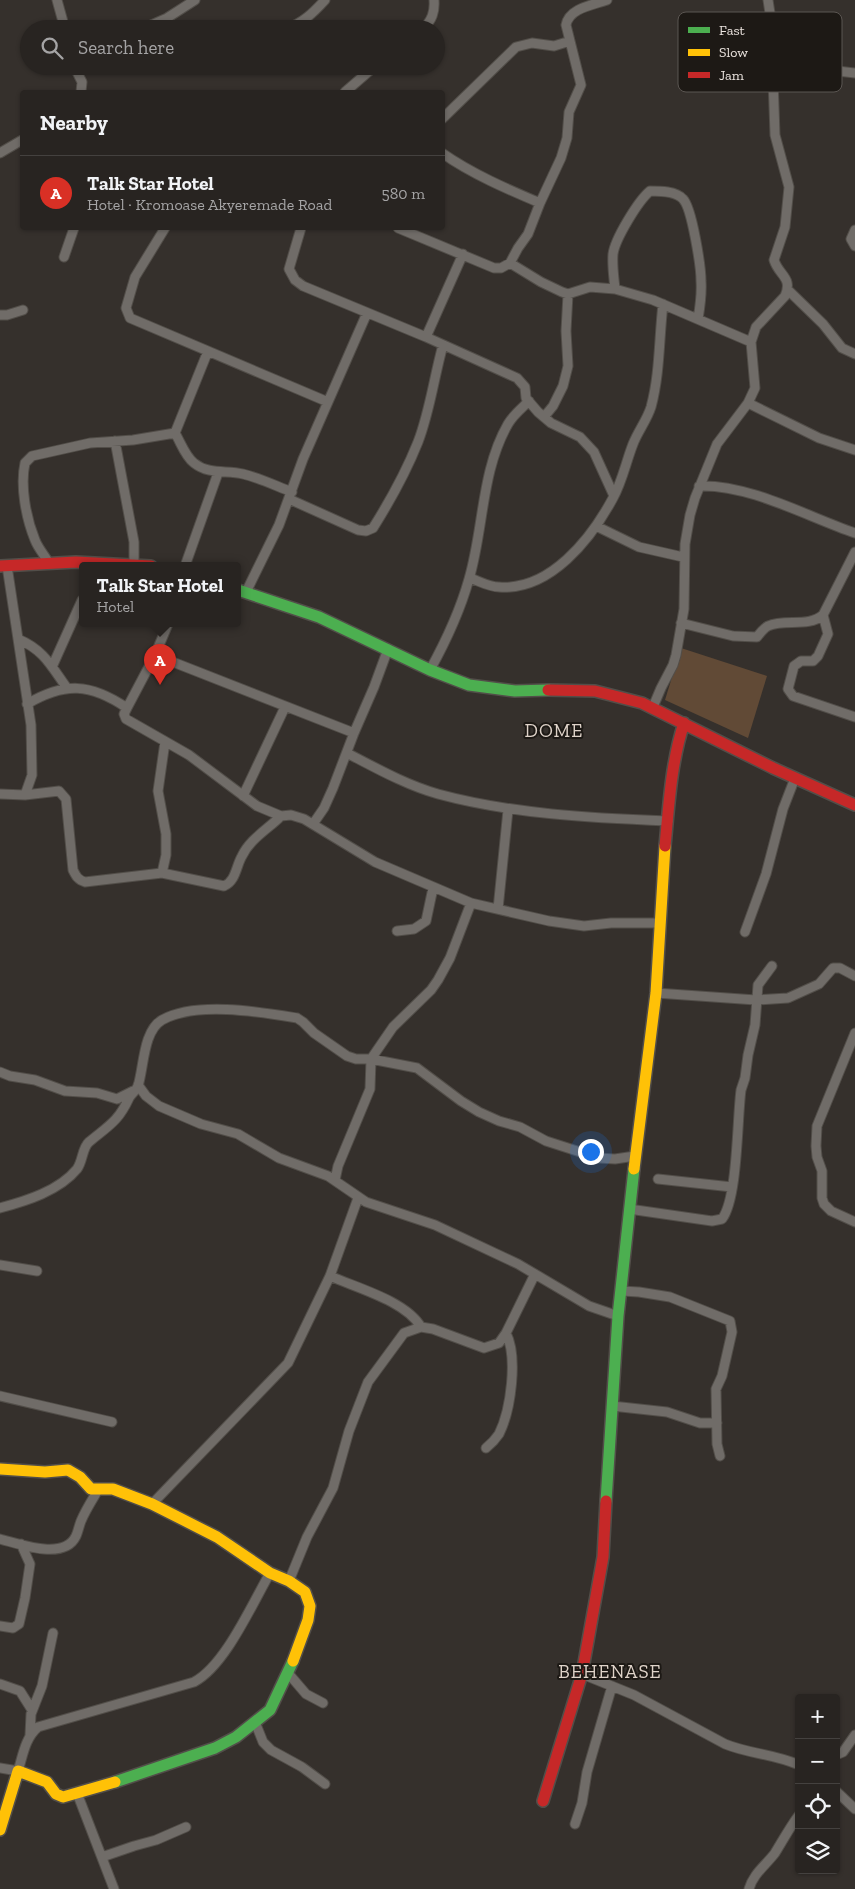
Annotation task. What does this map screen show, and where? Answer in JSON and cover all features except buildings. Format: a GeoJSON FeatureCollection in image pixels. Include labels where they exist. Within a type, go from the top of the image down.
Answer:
{"type":"FeatureCollection","features":[{"type":"Feature","properties":{"kind":"street"},"geometry":{"type":"LineString","coordinates":[[57,0],[63,20]]}},
{"type":"Feature","properties":{"kind":"street"},"geometry":{"type":"LineString","coordinates":[[162,20],[195,0]]}},
{"type":"Feature","properties":{"kind":"street"},"geometry":{"type":"LineString","coordinates":[[305,20],[324,0]]}},
{"type":"Feature","properties":{"kind":"street"},"geometry":{"type":"LineString","coordinates":[[431,20],[434,14],[434,0]]}},
{"type":"Feature","properties":{"kind":"street"},"geometry":{"type":"LineString","coordinates":[[403,230],[494,268],[501,268],[510,263],[528,234],[561,158],[567,138],[568,112],[581,85],[566,25],[567,20],[576,11],[606,0]]}},
{"type":"Feature","properties":{"kind":"street"},"geometry":{"type":"LineString","coordinates":[[445,116],[516,47],[532,43],[554,46],[570,41]]}},
{"type":"Feature","properties":{"kind":"street"},"geometry":{"type":"LineString","coordinates":[[842,72],[855,73]]}},
{"type":"Feature","properties":{"kind":"street"},"geometry":{"type":"LineString","coordinates":[[78,75],[82,82],[81,90]]}},
{"type":"Feature","properties":{"kind":"street"},"geometry":{"type":"LineString","coordinates":[[347,90],[365,75]]}},
{"type":"Feature","properties":{"kind":"street"},"geometry":{"type":"LineString","coordinates":[[653,707],[673,665],[684,609],[683,557],[690,515],[699,486],[717,444],[748,403],[756,388],[751,342],[756,327],[785,296],[788,290],[786,278],[774,260],[784,227],[789,187],[775,136],[774,92]]}},
{"type":"Feature","properties":{"kind":"street"},"geometry":{"type":"LineString","coordinates":[[0,153],[20,141]]}},
{"type":"Feature","properties":{"kind":"street"},"geometry":{"type":"LineString","coordinates":[[445,155],[508,190],[540,203]]}},
{"type":"Feature","properties":{"kind":"street"},"geometry":{"type":"LineString","coordinates":[[615,289],[613,254],[628,221],[644,196],[650,191],[677,194],[684,199],[694,233],[702,283],[698,319]]}},
{"type":"Feature","properties":{"kind":"street"},"geometry":{"type":"LineString","coordinates":[[64,257],[73,230]]}},
{"type":"Feature","properties":{"kind":"street"},"geometry":{"type":"LineString","coordinates":[[164,230],[135,277],[127,300],[126,312],[133,320],[328,402]]}},
{"type":"Feature","properties":{"kind":"street"},"geometry":{"type":"LineString","coordinates":[[300,230],[289,269],[292,276],[303,286],[426,337],[517,378],[525,387],[526,398],[544,417],[562,429],[580,437],[587,444],[601,465],[614,496]]}},
{"type":"Feature","properties":{"kind":"street"},"geometry":{"type":"LineString","coordinates":[[855,230],[851,239],[855,246]]}},
{"type":"Feature","properties":{"kind":"street"},"geometry":{"type":"LineString","coordinates":[[426,337],[463,254]]}},
{"type":"Feature","properties":{"kind":"street"},"geometry":{"type":"LineString","coordinates":[[510,263],[541,282],[568,294],[590,287],[615,289],[653,300],[751,342]]}},
{"type":"Feature","properties":{"kind":"street"},"geometry":{"type":"LineString","coordinates":[[788,290],[823,324],[842,348],[855,354]]}},
{"type":"Feature","properties":{"kind":"street"},"geometry":{"type":"LineString","coordinates":[[544,417],[553,406],[563,386],[568,366],[566,331],[568,294]]}},
{"type":"Feature","properties":{"kind":"street"},"geometry":{"type":"LineString","coordinates":[[470,578],[496,588],[512,587],[538,579],[548,574],[560,564],[596,526],[614,496],[634,442],[651,406],[663,304]]}},
{"type":"Feature","properties":{"kind":"street"},"geometry":{"type":"LineString","coordinates":[[0,314],[7,315],[23,310]]}},
{"type":"Feature","properties":{"kind":"street"},"geometry":{"type":"LineString","coordinates":[[367,313],[303,459],[279,525],[242,591],[319,617],[430,670],[470,685],[515,691],[588,690],[621,696],[653,707],[795,778],[855,805]]}},
{"type":"Feature","properties":{"kind":"street"},"geometry":{"type":"LineString","coordinates":[[208,351],[175,433],[183,449],[194,463],[218,473],[242,474],[358,530],[366,531],[373,528],[400,480],[418,441],[430,403],[433,382],[443,345]]}},
{"type":"Feature","properties":{"kind":"street"},"geometry":{"type":"LineString","coordinates":[[430,670],[453,626],[470,578],[496,449],[509,423],[529,401]]}},
{"type":"Feature","properties":{"kind":"street"},"geometry":{"type":"LineString","coordinates":[[748,403],[819,438],[855,450]]}},
{"type":"Feature","properties":{"kind":"street"},"geometry":{"type":"LineString","coordinates":[[49,563],[35,541],[27,511],[23,481],[25,463],[32,456],[49,454],[90,442],[114,441],[175,433]]}},
{"type":"Feature","properties":{"kind":"street"},"geometry":{"type":"LineString","coordinates":[[114,441],[134,542],[134,562]]}},
{"type":"Feature","properties":{"kind":"street"},"geometry":{"type":"LineString","coordinates":[[186,562],[218,473]]}},
{"type":"Feature","properties":{"kind":"street"},"geometry":{"type":"LineString","coordinates":[[699,486],[728,488],[764,498],[855,533]]}},
{"type":"Feature","properties":{"kind":"street"},"geometry":{"type":"LineString","coordinates":[[596,526],[639,547],[683,557]]}},
{"type":"Feature","properties":{"kind":"street"},"geometry":{"type":"LineString","coordinates":[[681,623],[733,636],[757,637],[766,627],[774,624],[815,620],[823,615],[855,552]]}},
{"type":"Feature","properties":{"kind":"street"},"geometry":{"type":"LineString","coordinates":[[25,795],[32,775],[31,725],[18,640],[3,566],[88,562]]}},
{"type":"Feature","properties":{"kind":"street"},"geometry":{"type":"LineString","coordinates":[[52,667],[79,607]]}},
{"type":"Feature","properties":{"kind":"street"},"geometry":{"type":"LineString","coordinates":[[823,615],[828,634],[818,656],[813,662],[801,661],[794,666],[788,689],[793,696],[855,717]]}},
{"type":"Feature","properties":{"kind":"street"},"geometry":{"type":"LineString","coordinates":[[167,627],[155,655],[124,714],[126,719],[189,755],[257,806],[282,816],[291,815],[304,819],[375,862],[471,903],[550,921],[584,926],[611,923],[660,923]]}},
{"type":"Feature","properties":{"kind":"street"},"geometry":{"type":"LineString","coordinates":[[18,640],[30,644],[43,654],[68,688]]}},
{"type":"Feature","properties":{"kind":"street"},"geometry":{"type":"LineString","coordinates":[[313,824],[324,808],[388,649]]}},
{"type":"Feature","properties":{"kind":"street"},"geometry":{"type":"LineString","coordinates":[[155,655],[224,680],[285,707],[354,733]]}},
{"type":"Feature","properties":{"kind":"street"},"geometry":{"type":"LineString","coordinates":[[27,704],[43,695],[68,688],[107,696],[127,708]]}},
{"type":"Feature","properties":{"kind":"street"},"geometry":{"type":"LineString","coordinates":[[243,796],[285,707]]}},
{"type":"Feature","properties":{"kind":"street"},"geometry":{"type":"LineString","coordinates":[[544,1801],[582,1674],[603,1557],[618,1316],[635,1156],[656,993],[668,821],[677,744],[684,723]]}},
{"type":"Feature","properties":{"kind":"street"},"geometry":{"type":"LineString","coordinates":[[162,873],[166,855],[166,834],[158,791],[165,742]]}},
{"type":"Feature","properties":{"kind":"street"},"geometry":{"type":"LineString","coordinates":[[347,753],[420,788],[508,810],[613,819],[668,821]]}},
{"type":"Feature","properties":{"kind":"street"},"geometry":{"type":"LineString","coordinates":[[746,932],[746,927],[766,874],[783,809],[795,778]]}},
{"type":"Feature","properties":{"kind":"street"},"geometry":{"type":"LineString","coordinates":[[0,794],[25,795],[59,792],[66,799],[73,870],[80,881],[85,882],[162,873],[224,886],[232,881],[241,856],[249,843],[282,816]]}},
{"type":"Feature","properties":{"kind":"street"},"geometry":{"type":"LineString","coordinates":[[498,909],[508,810]]}},
{"type":"Feature","properties":{"kind":"street"},"geometry":{"type":"LineString","coordinates":[[397,931],[414,929],[426,921],[433,888]]}},
{"type":"Feature","properties":{"kind":"street"},"geometry":{"type":"LineString","coordinates":[[335,1180],[338,1166],[370,1089],[371,1059],[393,1027],[427,995],[438,980],[450,958],[471,903]]}},
{"type":"Feature","properties":{"kind":"street"},"geometry":{"type":"LineString","coordinates":[[629,1209],[718,1220],[725,1214],[732,1186],[741,1096],[755,1025],[756,1000],[760,980],[772,966]]}},
{"type":"Feature","properties":{"kind":"street"},"geometry":{"type":"LineString","coordinates":[[656,993],[756,1000],[788,998],[819,984],[833,968],[840,968],[855,976]]}},
{"type":"Feature","properties":{"kind":"street"},"geometry":{"type":"LineString","coordinates":[[0,1208],[32,1199],[73,1173],[78,1167],[88,1142],[103,1133],[116,1120],[129,1097],[138,1086],[152,1028],[162,1020],[196,1010],[246,1011],[297,1018],[346,1056],[417,1068],[479,1112],[498,1121],[520,1127],[546,1141],[598,1158],[615,1159],[635,1156]]}},
{"type":"Feature","properties":{"kind":"street"},"geometry":{"type":"LineString","coordinates":[[855,1033],[815,1136],[817,1157],[822,1171],[822,1198],[824,1204],[831,1211],[855,1222]]}},
{"type":"Feature","properties":{"kind":"street"},"geometry":{"type":"LineString","coordinates":[[0,1072],[40,1082],[65,1091],[97,1093],[117,1099],[138,1086]]}},
{"type":"Feature","properties":{"kind":"street"},"geometry":{"type":"LineString","coordinates":[[138,1086],[146,1096],[159,1106],[201,1124],[238,1134],[280,1158],[335,1180],[358,1198],[434,1225],[535,1274],[590,1306],[618,1316]]}},
{"type":"Feature","properties":{"kind":"street"},"geometry":{"type":"LineString","coordinates":[[658,1179],[732,1186]]}},
{"type":"Feature","properties":{"kind":"street"},"geometry":{"type":"LineString","coordinates":[[152,1504],[288,1363],[330,1276],[358,1198]]}},
{"type":"Feature","properties":{"kind":"street"},"geometry":{"type":"LineString","coordinates":[[0,1265],[37,1271]]}},
{"type":"Feature","properties":{"kind":"street"},"geometry":{"type":"LineString","coordinates":[[289,1581],[307,1537],[333,1488],[349,1431],[368,1382],[404,1333],[421,1327],[433,1329],[484,1348],[499,1343],[506,1333],[535,1274]]}},
{"type":"Feature","properties":{"kind":"street"},"geometry":{"type":"LineString","coordinates":[[330,1276],[394,1304],[409,1313],[417,1320],[421,1327]]}},
{"type":"Feature","properties":{"kind":"street"},"geometry":{"type":"LineString","coordinates":[[622,1292],[639,1292],[670,1297],[730,1321],[732,1332],[722,1376],[716,1389],[718,1448],[720,1456]]}},
{"type":"Feature","properties":{"kind":"street"},"geometry":{"type":"LineString","coordinates":[[486,1448],[499,1432],[510,1394],[511,1348],[506,1333]]}},
{"type":"Feature","properties":{"kind":"street"},"geometry":{"type":"LineString","coordinates":[[0,1396],[112,1422]]}},
{"type":"Feature","properties":{"kind":"street"},"geometry":{"type":"LineString","coordinates":[[612,1406],[667,1412],[700,1423],[717,1423]]}},
{"type":"Feature","properties":{"kind":"street"},"geometry":{"type":"LineString","coordinates":[[0,1469],[44,1472],[68,1470],[80,1477],[92,1489],[113,1489],[152,1504],[217,1537],[270,1574],[289,1581],[305,1592],[310,1606],[308,1620],[288,1673],[270,1710],[236,1738],[215,1748],[63,1797],[56,1794],[47,1782],[18,1771],[0,1768]]}},
{"type":"Feature","properties":{"kind":"street"},"geometry":{"type":"LineString","coordinates":[[0,1539],[44,1550],[64,1548],[70,1545],[76,1537],[81,1521],[98,1490]]}},
{"type":"Feature","properties":{"kind":"street"},"geometry":{"type":"LineString","coordinates":[[0,1626],[13,1628],[19,1624],[30,1564],[21,1544]]}},
{"type":"Feature","properties":{"kind":"street"},"geometry":{"type":"LineString","coordinates":[[30,1735],[38,1727],[57,1720],[194,1682],[202,1678],[211,1670],[227,1648],[270,1574]]}},
{"type":"Feature","properties":{"kind":"street"},"geometry":{"type":"LineString","coordinates":[[0,1830],[30,1735],[32,1710],[42,1686],[53,1633]]}},
{"type":"Feature","properties":{"kind":"street"},"geometry":{"type":"LineString","coordinates":[[288,1673],[306,1694],[323,1703]]}},
{"type":"Feature","properties":{"kind":"street"},"geometry":{"type":"LineString","coordinates":[[582,1674],[641,1698],[737,1750],[788,1760],[795,1763]]}},
{"type":"Feature","properties":{"kind":"street"},"geometry":{"type":"LineString","coordinates":[[0,1684],[20,1691],[32,1710]]}},
{"type":"Feature","properties":{"kind":"street"},"geometry":{"type":"LineString","coordinates":[[575,1824],[582,1803],[587,1772],[612,1686]]}},
{"type":"Feature","properties":{"kind":"street"},"geometry":{"type":"LineString","coordinates":[[255,1722],[263,1742],[271,1750],[302,1767],[324,1784]]}},
{"type":"Feature","properties":{"kind":"street"},"geometry":{"type":"LineString","coordinates":[[840,1753],[843,1752],[855,1735]]}},
{"type":"Feature","properties":{"kind":"street"},"geometry":{"type":"LineString","coordinates":[[77,1793],[114,1889]]}},
{"type":"Feature","properties":{"kind":"street"},"geometry":{"type":"LineString","coordinates":[[840,1795],[855,1809]]}},
{"type":"Feature","properties":{"kind":"street"},"geometry":{"type":"LineString","coordinates":[[749,1889],[759,1871],[774,1853],[795,1821]]}},
{"type":"Feature","properties":{"kind":"street"},"geometry":{"type":"LineString","coordinates":[[102,1858],[156,1840],[186,1827]]}},
{"type":"Feature","properties":{"kind":"shaded area"},"geometry":{"type":"Polygon","coordinates":[[[681,648],[767,676],[748,738],[665,700],[681,648]]]}},
{"type":"Feature","properties":{"kind":"traffic: fast"},"geometry":{"type":"LineString","coordinates":[[241,591],[319,617],[430,670],[469,685],[515,691],[548,690]]}},
{"type":"Feature","properties":{"kind":"traffic: fast"},"geometry":{"type":"LineString","coordinates":[[606,1501],[618,1316],[634,1169]]}},
{"type":"Feature","properties":{"kind":"traffic: fast"},"geometry":{"type":"LineString","coordinates":[[115,1782],[215,1748],[236,1737],[270,1710],[293,1661]]}},
{"type":"Feature","properties":{"kind":"traffic: slow"},"geometry":{"type":"LineString","coordinates":[[634,1169],[656,993],[665,846]]}},
{"type":"Feature","properties":{"kind":"traffic: slow"},"geometry":{"type":"LineString","coordinates":[[0,1469],[45,1472],[68,1470],[80,1477],[91,1489],[113,1489],[152,1504],[217,1537],[270,1573],[289,1581],[305,1592],[310,1606],[308,1620],[293,1661]]}},
{"type":"Feature","properties":{"kind":"traffic: slow"},"geometry":{"type":"LineString","coordinates":[[0,1830],[18,1771],[47,1782],[56,1794],[63,1797],[115,1782]]}},
{"type":"Feature","properties":{"kind":"traffic: jam"},"geometry":{"type":"LineString","coordinates":[[0,566],[79,562]]}},
{"type":"Feature","properties":{"kind":"traffic: jam"},"geometry":{"type":"LineString","coordinates":[[548,690],[595,691],[642,703],[773,768],[855,805]]}},
{"type":"Feature","properties":{"kind":"traffic: jam"},"geometry":{"type":"LineString","coordinates":[[665,846],[673,768],[684,723]]}},
{"type":"Feature","properties":{"kind":"traffic: jam"},"geometry":{"type":"LineString","coordinates":[[543,1801],[582,1674],[603,1557],[606,1501]]}},
{"type":"Feature","properties":{"kind":"place","name":"Talk Star Hotel"},"geometry":{"type":"Point","coordinates":[160,685]}},
{"type":"Feature","properties":{"kind":"district","name":"DOME"},"geometry":{"type":"Point","coordinates":[554,730]}},
{"type":"Feature","properties":{"kind":"district","name":"BEHENASE"},"geometry":{"type":"Point","coordinates":[610,1671]}}]}
